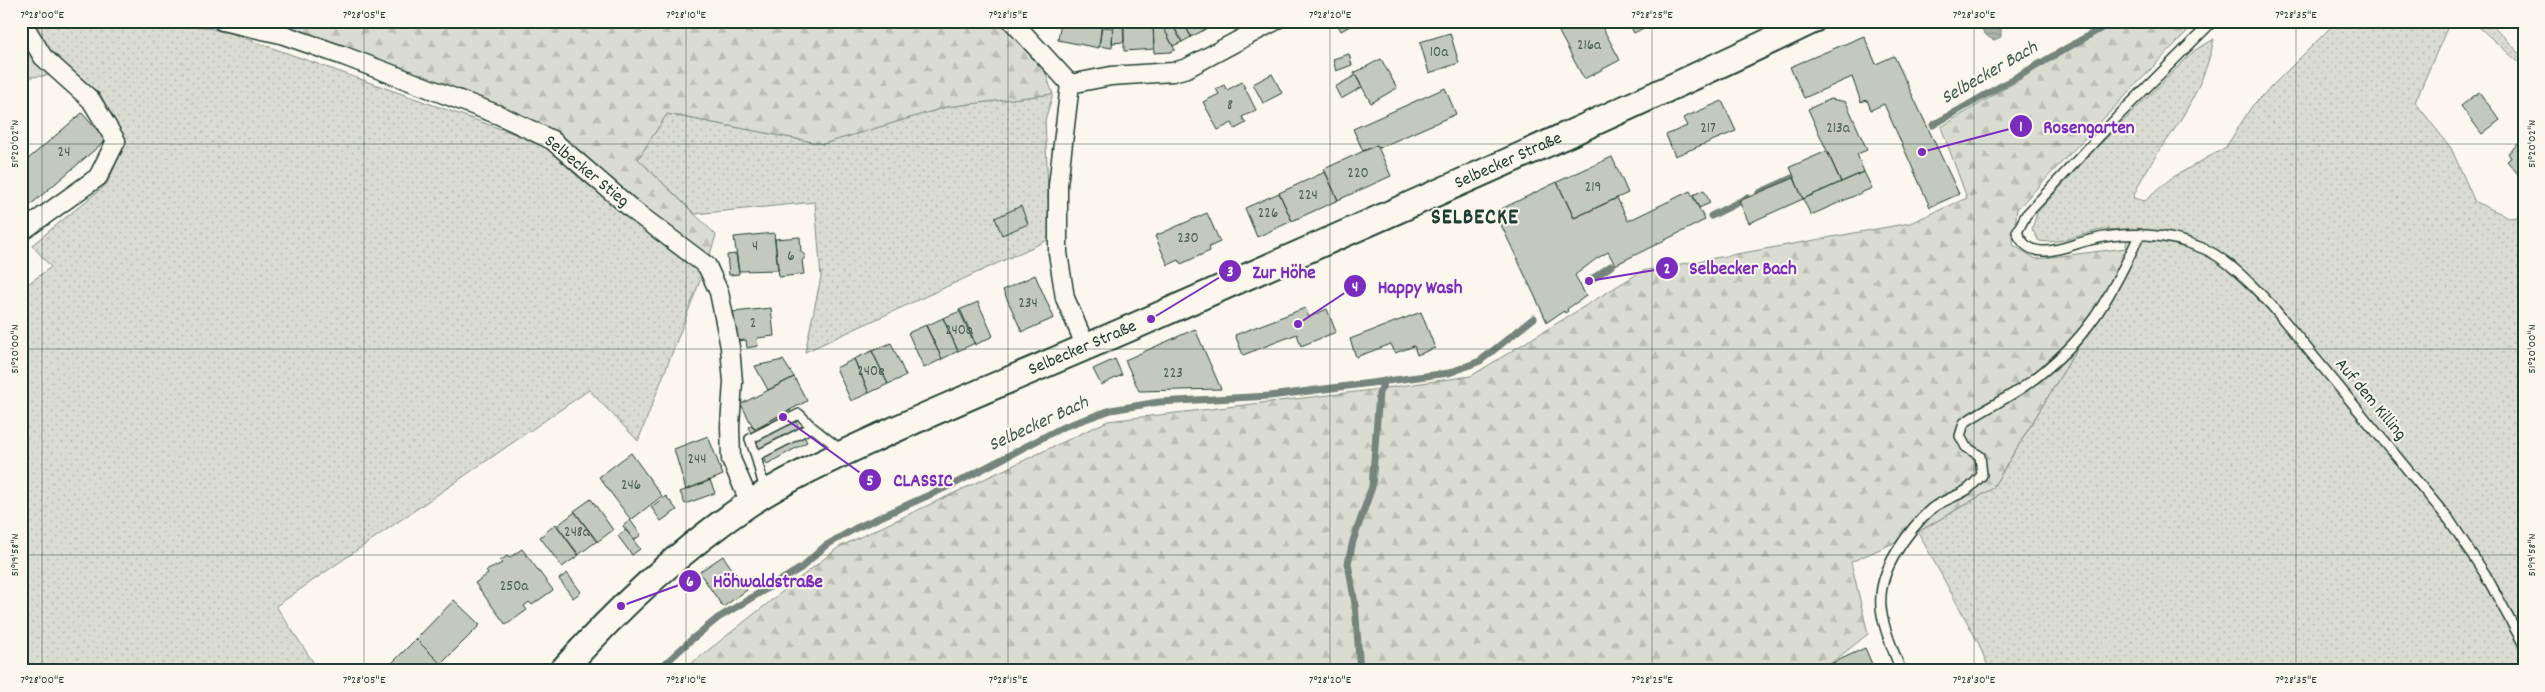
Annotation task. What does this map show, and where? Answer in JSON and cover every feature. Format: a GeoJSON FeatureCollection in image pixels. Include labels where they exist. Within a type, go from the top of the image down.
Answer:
{"type":"FeatureCollection","features":[{"type":"Feature","properties":{"kind":"main road","name":"Selbecker Straße"},"geometry":{"type":"LineString","coordinates":[[562,671],[602,626],[647,582],[698,540],[758,498],[844,453],[951,404],[1086,347],[1580,130],[1812,21]]}},
{"type":"Feature","properties":{"kind":"street"},"geometry":{"type":"LineString","coordinates":[[21,232],[98,176],[116,141],[92,100],[44,57],[25,27],[28,21]]}},
{"type":"Feature","properties":{"kind":"street","name":"Selbecker Stieg"},"geometry":{"type":"LineString","coordinates":[[222,21],[281,34],[344,56],[499,115],[552,140],[626,204],[707,266],[719,292],[730,347],[733,382],[730,426],[731,458],[758,498]]}},
{"type":"Feature","properties":{"kind":"street"},"geometry":{"type":"LineString","coordinates":[[1012,21],[1070,84],[1058,185],[1058,253],[1065,298],[1086,347]]}},
{"type":"Feature","properties":{"kind":"street"},"geometry":{"type":"LineString","coordinates":[[1070,84],[1111,76],[1173,72],[1187,68],[1275,21]]}},
{"type":"Feature","properties":{"kind":"lane","name":"Auf dem Killing"},"geometry":{"type":"LineString","coordinates":[[2213,21],[2122,112],[2026,215],[2017,232],[2020,240],[2029,249],[2044,251],[2100,238],[2140,234],[2172,238],[2204,248],[2242,275],[2272,306],[2450,521],[2485,574],[2524,646]]}},
{"type":"Feature","properties":{"kind":"lane"},"geometry":{"type":"LineString","coordinates":[[1901,671],[1884,626],[1881,586],[1888,567],[1908,533],[1932,508],[1967,490],[1982,475],[1980,456],[1966,447],[1960,436],[1964,423],[2025,386],[2081,337],[2117,283],[2140,234]]}},
{"type":"Feature","properties":{"kind":"lane"},"geometry":{"type":"LineString","coordinates":[[758,498],[756,456],[750,439],[799,414],[844,453]]}},
{"type":"Feature","properties":{"kind":"lane"},"geometry":{"type":"LineString","coordinates":[[756,456],[812,427]]}},
{"type":"Feature","properties":{"kind":"green space"},"geometry":{"type":"Polygon","coordinates":[[[38,21],[179,21],[233,34],[546,145],[578,177],[703,273],[638,441],[589,390],[276,606],[319,671],[21,671],[21,289],[51,267],[32,245],[107,184],[126,141],[100,94],[53,55],[35,28],[38,21]]]}},
{"type":"Feature","properties":{"kind":"green space"},"geometry":{"type":"Polygon","coordinates":[[[250,21],[1027,21],[1053,94],[946,107],[823,144],[667,114],[638,159],[716,235],[708,261],[560,137],[250,21]]]}},
{"type":"Feature","properties":{"kind":"green space"},"geometry":{"type":"Polygon","coordinates":[[[2117,21],[2197,21],[2017,209],[2013,245],[2036,259],[2126,248],[2117,283],[1992,489],[1918,532],[1851,562],[1868,634],[1821,671],[682,671],[839,547],[1108,421],[1372,390],[1471,376],[1642,271],[1910,223],[1967,198],[1941,127],[2117,21]]]}},
{"type":"Feature","properties":{"kind":"green space"},"geometry":{"type":"Polygon","coordinates":[[[2337,21],[2444,21],[2448,26],[2415,102],[2451,148],[2475,202],[2511,218],[2524,216],[2524,671],[1990,671],[1978,642],[1918,532],[1992,489],[2117,283],[2126,248],[2127,230],[2095,231],[2063,240],[2039,241],[2032,229],[2037,213],[2093,151],[2194,51],[2214,39],[2203,77],[2191,101],[2145,173],[2133,198],[2145,201],[2170,179],[2226,147],[2252,106],[2337,21]]]}},
{"type":"Feature","properties":{"kind":"green space"},"geometry":{"type":"Polygon","coordinates":[[[2472,21],[2489,21],[2524,58],[2524,67],[2472,21]]]}},
{"type":"Feature","properties":{"kind":"green space"},"geometry":{"type":"Polygon","coordinates":[[[21,28],[53,75],[21,78],[21,28]]]}},
{"type":"Feature","properties":{"kind":"green space"},"geometry":{"type":"Polygon","coordinates":[[[1053,94],[1045,120],[1050,239],[805,352],[821,277],[815,202],[695,214],[638,159],[667,114],[823,144],[946,107],[1053,94]]]}},
{"type":"Feature","properties":{"kind":"shaded area"},"geometry":{"type":"Polygon","coordinates":[[[1979,21],[1998,21],[2001,28],[2001,37],[1994,40],[1988,37],[1982,30],[1979,21]]]}},
{"type":"Feature","properties":{"kind":"building"},"geometry":{"type":"Polygon","coordinates":[[[1102,21],[1099,48],[1058,40],[1061,22],[1102,21]]]}},
{"type":"Feature","properties":{"kind":"building"},"geometry":{"type":"Polygon","coordinates":[[[1124,21],[1153,21],[1154,49],[1124,51],[1124,21]]]}},
{"type":"Feature","properties":{"kind":"building"},"geometry":{"type":"Polygon","coordinates":[[[1153,21],[1160,21],[1175,50],[1154,53],[1153,21]]]}},
{"type":"Feature","properties":{"kind":"building"},"geometry":{"type":"Polygon","coordinates":[[[1160,21],[1171,21],[1182,42],[1173,46],[1160,21]]]}},
{"type":"Feature","properties":{"kind":"building"},"geometry":{"type":"Polygon","coordinates":[[[1177,21],[1183,21],[1191,37],[1182,42],[1172,24],[1177,21]]]}},
{"type":"Feature","properties":{"kind":"building"},"geometry":{"type":"Polygon","coordinates":[[[1183,21],[1220,21],[1191,37],[1183,21]]]}},
{"type":"Feature","properties":{"kind":"building"},"geometry":{"type":"Polygon","coordinates":[[[1336,21],[1359,21],[1341,31],[1336,21]]]}},
{"type":"Feature","properties":{"kind":"building"},"geometry":{"type":"Polygon","coordinates":[[[1579,21],[1599,21],[1620,60],[1584,79],[1559,32],[1579,21]]]}},
{"type":"Feature","properties":{"kind":"building"},"geometry":{"type":"Polygon","coordinates":[[[1628,21],[1657,21],[1634,33],[1628,21]]]}},
{"type":"Feature","properties":{"kind":"building"},"geometry":{"type":"Polygon","coordinates":[[[1113,24],[1123,24],[1124,42],[1112,43],[1113,24]]]}},
{"type":"Feature","properties":{"kind":"building"},"geometry":{"type":"Polygon","coordinates":[[[1102,27],[1113,28],[1112,48],[1099,46],[1102,27]]]}},
{"type":"Feature","properties":{"kind":"building"},"geometry":{"type":"Polygon","coordinates":[[[1450,33],[1459,63],[1429,73],[1420,42],[1450,33]]]}},
{"type":"Feature","properties":{"kind":"building"},"geometry":{"type":"Polygon","coordinates":[[[1864,36],[1876,64],[1894,56],[1959,194],[1930,207],[1884,104],[1871,110],[1867,100],[1861,102],[1852,77],[1804,98],[1790,67],[1864,36]]]}},
{"type":"Feature","properties":{"kind":"building"},"geometry":{"type":"Polygon","coordinates":[[[1349,54],[1352,65],[1336,71],[1333,59],[1349,54]]]}},
{"type":"Feature","properties":{"kind":"building"},"geometry":{"type":"Polygon","coordinates":[[[1381,59],[1397,88],[1371,103],[1354,73],[1381,59]]]}},
{"type":"Feature","properties":{"kind":"building"},"geometry":{"type":"Polygon","coordinates":[[[1272,74],[1282,93],[1263,103],[1253,84],[1272,74]]]}},
{"type":"Feature","properties":{"kind":"building"},"geometry":{"type":"Polygon","coordinates":[[[1356,75],[1362,87],[1341,99],[1335,87],[1356,75]]]}},
{"type":"Feature","properties":{"kind":"building"},"geometry":{"type":"Polygon","coordinates":[[[1242,82],[1256,110],[1242,117],[1246,123],[1235,129],[1232,123],[1218,130],[1203,102],[1219,94],[1216,89],[1224,85],[1227,90],[1242,82]]]}},
{"type":"Feature","properties":{"kind":"building"},"geometry":{"type":"Polygon","coordinates":[[[1445,88],[1456,114],[1379,148],[1377,145],[1363,151],[1353,129],[1445,88]]]}},
{"type":"Feature","properties":{"kind":"building"},"geometry":{"type":"Polygon","coordinates":[[[2479,92],[2500,120],[2482,134],[2461,106],[2479,92]]]}},
{"type":"Feature","properties":{"kind":"building"},"geometry":{"type":"Polygon","coordinates":[[[1831,99],[1846,102],[1867,150],[1857,154],[1864,172],[1841,182],[1808,109],[1831,99]]]}},
{"type":"Feature","properties":{"kind":"building"},"geometry":{"type":"Polygon","coordinates":[[[1722,101],[1736,131],[1675,156],[1666,135],[1687,126],[1683,118],[1722,101]]]}},
{"type":"Feature","properties":{"kind":"building"},"geometry":{"type":"Polygon","coordinates":[[[82,113],[106,140],[21,213],[21,165],[82,113]]]}},
{"type":"Feature","properties":{"kind":"building"},"geometry":{"type":"Polygon","coordinates":[[[2524,139],[2524,181],[2507,161],[2511,158],[2508,153],[2524,139]]]}},
{"type":"Feature","properties":{"kind":"building"},"geometry":{"type":"Polygon","coordinates":[[[1377,145],[1391,176],[1338,200],[1324,169],[1377,145]]]}},
{"type":"Feature","properties":{"kind":"building"},"geometry":{"type":"Polygon","coordinates":[[[1827,151],[1841,182],[1803,199],[1790,167],[1827,151]]]}},
{"type":"Feature","properties":{"kind":"building"},"geometry":{"type":"Polygon","coordinates":[[[1612,157],[1628,193],[1574,218],[1557,182],[1612,157]]]}},
{"type":"Feature","properties":{"kind":"building"},"geometry":{"type":"Polygon","coordinates":[[[1325,172],[1338,200],[1292,221],[1279,193],[1325,172]]]}},
{"type":"Feature","properties":{"kind":"building"},"geometry":{"type":"Polygon","coordinates":[[[1864,172],[1872,188],[1811,215],[1803,199],[1864,172]]]}},
{"type":"Feature","properties":{"kind":"building"},"geometry":{"type":"Polygon","coordinates":[[[1794,178],[1803,199],[1749,223],[1739,201],[1794,178]]]}},
{"type":"Feature","properties":{"kind":"building"},"geometry":{"type":"Polygon","coordinates":[[[1557,182],[1574,218],[1617,198],[1628,221],[1690,191],[1705,220],[1615,265],[1608,252],[1596,259],[1575,275],[1586,296],[1567,309],[1568,311],[1565,313],[1564,311],[1547,322],[1495,212],[1557,182]]]}},
{"type":"Feature","properties":{"kind":"building"},"geometry":{"type":"Polygon","coordinates":[[[1704,190],[1710,203],[1699,208],[1693,195],[1704,190]]]}},
{"type":"Feature","properties":{"kind":"building"},"geometry":{"type":"Polygon","coordinates":[[[1279,193],[1292,221],[1257,237],[1245,208],[1279,193]]]}},
{"type":"Feature","properties":{"kind":"building"},"geometry":{"type":"Polygon","coordinates":[[[1021,206],[1028,224],[1002,235],[995,218],[1021,206]]]}},
{"type":"Feature","properties":{"kind":"building"},"geometry":{"type":"Polygon","coordinates":[[[1207,213],[1220,242],[1209,247],[1210,251],[1181,264],[1179,260],[1168,265],[1155,236],[1207,213]]]}},
{"type":"Feature","properties":{"kind":"building"},"geometry":{"type":"Polygon","coordinates":[[[774,233],[778,270],[739,271],[734,237],[774,233]]]}},
{"type":"Feature","properties":{"kind":"building"},"geometry":{"type":"Polygon","coordinates":[[[800,237],[801,252],[806,256],[802,261],[804,274],[779,277],[775,239],[800,237]]]}},
{"type":"Feature","properties":{"kind":"building"},"geometry":{"type":"Polygon","coordinates":[[[736,254],[739,274],[729,275],[727,255],[736,254]]]}},
{"type":"Feature","properties":{"kind":"building"},"geometry":{"type":"Polygon","coordinates":[[[1035,275],[1054,318],[1022,332],[1003,290],[1035,275]]]}},
{"type":"Feature","properties":{"kind":"building"},"geometry":{"type":"Polygon","coordinates":[[[978,302],[993,336],[975,345],[959,310],[978,302]]]}},
{"type":"Feature","properties":{"kind":"building"},"geometry":{"type":"Polygon","coordinates":[[[771,308],[774,336],[757,338],[758,346],[747,348],[746,340],[736,341],[733,312],[771,308]]]}},
{"type":"Feature","properties":{"kind":"building"},"geometry":{"type":"Polygon","coordinates":[[[1305,308],[1309,317],[1327,309],[1336,332],[1301,346],[1297,334],[1243,355],[1235,335],[1305,308]]]}},
{"type":"Feature","properties":{"kind":"building"},"geometry":{"type":"Polygon","coordinates":[[[961,311],[975,343],[958,351],[943,318],[961,311]]]}},
{"type":"Feature","properties":{"kind":"building"},"geometry":{"type":"Polygon","coordinates":[[[1421,312],[1435,348],[1417,355],[1414,346],[1395,353],[1391,344],[1356,357],[1350,339],[1421,312]]]}},
{"type":"Feature","properties":{"kind":"building"},"geometry":{"type":"Polygon","coordinates":[[[943,318],[958,351],[942,359],[926,326],[943,318]]]}},
{"type":"Feature","properties":{"kind":"building"},"geometry":{"type":"Polygon","coordinates":[[[926,325],[942,359],[924,368],[908,333],[926,325]]]}},
{"type":"Feature","properties":{"kind":"building"},"geometry":{"type":"Polygon","coordinates":[[[1195,329],[1221,389],[1139,391],[1125,360],[1195,329]]]}},
{"type":"Feature","properties":{"kind":"building"},"geometry":{"type":"Polygon","coordinates":[[[891,343],[906,376],[888,384],[872,351],[891,343]]]}},
{"type":"Feature","properties":{"kind":"building"},"geometry":{"type":"Polygon","coordinates":[[[872,351],[888,384],[869,393],[854,359],[872,351]]]}},
{"type":"Feature","properties":{"kind":"building"},"geometry":{"type":"Polygon","coordinates":[[[854,359],[869,393],[851,401],[836,368],[854,359]]]}},
{"type":"Feature","properties":{"kind":"building"},"geometry":{"type":"Polygon","coordinates":[[[1115,359],[1122,375],[1101,385],[1093,369],[1115,359]]]}},
{"type":"Feature","properties":{"kind":"building"},"geometry":{"type":"Polygon","coordinates":[[[783,360],[794,377],[768,390],[755,366],[783,360]]]}},
{"type":"Feature","properties":{"kind":"building"},"geometry":{"type":"Polygon","coordinates":[[[794,377],[807,401],[754,429],[741,404],[794,377]]]}},
{"type":"Feature","properties":{"kind":"building"},"geometry":{"type":"Polygon","coordinates":[[[790,410],[807,442],[767,464],[748,427],[752,425],[754,429],[790,410]]]}},
{"type":"Feature","properties":{"kind":"building"},"geometry":{"type":"Polygon","coordinates":[[[708,436],[723,475],[686,490],[674,449],[708,436]]]}},
{"type":"Feature","properties":{"kind":"building"},"geometry":{"type":"Polygon","coordinates":[[[631,453],[662,496],[631,520],[599,477],[631,453]]]}},
{"type":"Feature","properties":{"kind":"building"},"geometry":{"type":"Polygon","coordinates":[[[710,480],[715,493],[685,504],[680,492],[710,480]]]}},
{"type":"Feature","properties":{"kind":"building"},"geometry":{"type":"Polygon","coordinates":[[[666,496],[677,510],[661,521],[651,507],[666,496]]]}},
{"type":"Feature","properties":{"kind":"building"},"geometry":{"type":"Polygon","coordinates":[[[591,499],[613,530],[597,542],[574,511],[591,499]]]}},
{"type":"Feature","properties":{"kind":"building"},"geometry":{"type":"Polygon","coordinates":[[[575,512],[597,541],[578,555],[557,526],[575,512]]]}},
{"type":"Feature","properties":{"kind":"building"},"geometry":{"type":"Polygon","coordinates":[[[630,520],[641,535],[634,540],[623,526],[630,520]]]}},
{"type":"Feature","properties":{"kind":"building"},"geometry":{"type":"Polygon","coordinates":[[[556,524],[579,555],[562,567],[540,537],[556,524]]]}},
{"type":"Feature","properties":{"kind":"building"},"geometry":{"type":"Polygon","coordinates":[[[626,530],[640,549],[632,555],[618,536],[626,530]]]}},
{"type":"Feature","properties":{"kind":"building"},"geometry":{"type":"Polygon","coordinates":[[[522,549],[553,590],[532,605],[529,602],[524,606],[527,610],[506,625],[475,583],[488,574],[486,571],[502,563],[500,561],[507,556],[509,558],[522,549]]]}},
{"type":"Feature","properties":{"kind":"building"},"geometry":{"type":"Polygon","coordinates":[[[723,556],[747,590],[723,607],[699,572],[723,556]]]}},
{"type":"Feature","properties":{"kind":"building"},"geometry":{"type":"Polygon","coordinates":[[[567,573],[581,592],[573,598],[559,579],[567,573]]]}},
{"type":"Feature","properties":{"kind":"building"},"geometry":{"type":"Polygon","coordinates":[[[454,600],[480,625],[441,664],[416,639],[454,600]]]}},
{"type":"Feature","properties":{"kind":"building"},"geometry":{"type":"Polygon","coordinates":[[[416,639],[447,670],[450,668],[453,671],[396,671],[390,665],[416,639]]]}},
{"type":"Feature","properties":{"kind":"building"},"geometry":{"type":"Polygon","coordinates":[[[1865,648],[1875,671],[1828,671],[1826,666],[1865,648]]]}},
{"type":"Feature","properties":{"kind":"waterway","name":"Selbecker Bach"},"geometry":{"type":"LineString","coordinates":[[1933,125],[2114,21]]}},
{"type":"Feature","properties":{"kind":"waterway","name":"Selbecker Bach"},"geometry":{"type":"LineString","coordinates":[[1759,193],[1792,178]]}},
{"type":"Feature","properties":{"kind":"waterway","name":"Selbecker Bach"},"geometry":{"type":"LineString","coordinates":[[1711,216],[1747,198]]}},
{"type":"Feature","properties":{"kind":"waterway","name":"Selbecker Bach"},"geometry":{"type":"LineString","coordinates":[[1589,281],[1611,266]]}},
{"type":"Feature","properties":{"kind":"waterway","name":"Selbecker Bach"},"geometry":{"type":"LineString","coordinates":[[657,671],[718,618],[801,568],[825,546],[856,528],[958,482],[1063,427],[1111,410],[1159,402],[1270,396],[1449,373],[1480,361],[1534,318]]}},
{"type":"Feature","properties":{"kind":"waterway"},"geometry":{"type":"LineString","coordinates":[[1360,671],[1355,604],[1348,563],[1353,541],[1372,487],[1379,393],[1385,381]]}},
{"type":"Feature","properties":{"kind":"place","name":"Rosengarten"},"geometry":{"type":"Point","coordinates":[1922,152]}},
{"type":"Feature","properties":{"kind":"place","name":"Selbecker Bach"},"geometry":{"type":"Point","coordinates":[1589,281]}},
{"type":"Feature","properties":{"kind":"place","name":"Zur Höhe"},"geometry":{"type":"Point","coordinates":[1151,319]}},
{"type":"Feature","properties":{"kind":"place","name":"Happy Wash"},"geometry":{"type":"Point","coordinates":[1298,324]}},
{"type":"Feature","properties":{"kind":"place","name":"CLASSIC"},"geometry":{"type":"Point","coordinates":[783,417]}},
{"type":"Feature","properties":{"kind":"place","name":"Höhwaldstraße"},"geometry":{"type":"Point","coordinates":[621,606]}},
{"type":"Feature","properties":{"kind":"district","name":"SELBECKE"},"geometry":{"type":"Point","coordinates":[1475,218]}}]}
